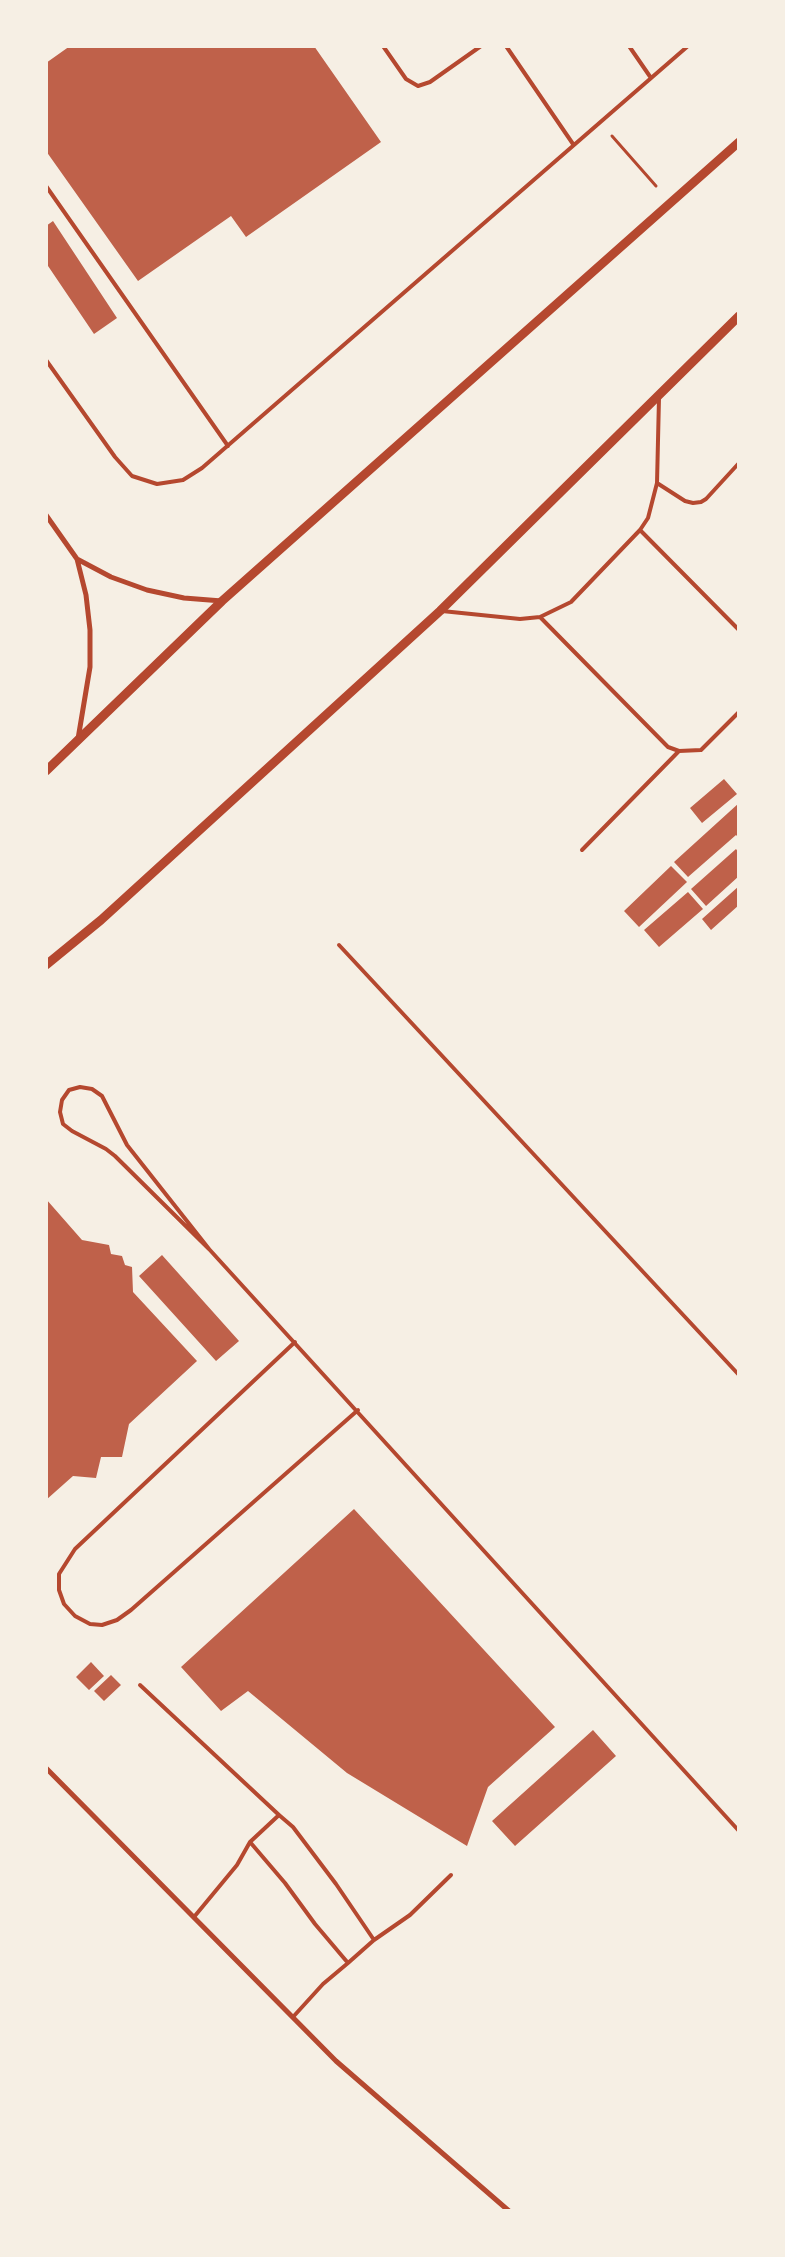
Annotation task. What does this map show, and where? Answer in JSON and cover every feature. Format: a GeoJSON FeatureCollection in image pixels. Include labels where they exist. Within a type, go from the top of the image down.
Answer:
{"type":"FeatureCollection","features":[{"type":"Feature","properties":{"kind":"street"},"geometry":{"type":"LineString","coordinates":[[46,771],[78,738],[222,601],[669,202],[739,142]]}},
{"type":"Feature","properties":{"kind":"street"},"geometry":{"type":"LineString","coordinates":[[46,965],[101,920],[440,611],[739,316]]}},
{"type":"Feature","properties":{"kind":"street"},"geometry":{"type":"LineString","coordinates":[[46,515],[77,559],[86,594],[90,630],[90,667],[78,738]]}},
{"type":"Feature","properties":{"kind":"street"},"geometry":{"type":"LineString","coordinates":[[77,559],[111,577],[147,590],[184,598],[222,601]]}},
{"type":"Feature","properties":{"kind":"street"},"geometry":{"type":"LineString","coordinates":[[46,1768],[336,2061],[509,2211]]}},
{"type":"Feature","properties":{"kind":"lane"},"geometry":{"type":"LineString","coordinates":[[382,46],[406,79],[418,86],[430,82],[481,46]]}},
{"type":"Feature","properties":{"kind":"lane"},"geometry":{"type":"LineString","coordinates":[[506,46],[573,144]]}},
{"type":"Feature","properties":{"kind":"lane"},"geometry":{"type":"LineString","coordinates":[[629,46],[651,78]]}},
{"type":"Feature","properties":{"kind":"lane"},"geometry":{"type":"LineString","coordinates":[[46,360],[115,457],[132,476],[157,484],[183,480],[202,468],[228,446],[573,144],[688,46]]}},
{"type":"Feature","properties":{"kind":"lane"},"geometry":{"type":"LineString","coordinates":[[46,186],[228,446]]}},
{"type":"Feature","properties":{"kind":"lane"},"geometry":{"type":"LineString","coordinates":[[440,611],[520,619],[540,617],[571,602],[640,530],[648,518],[657,482],[659,395]]}},
{"type":"Feature","properties":{"kind":"lane"},"geometry":{"type":"LineString","coordinates":[[657,482],[686,501],[693,503],[701,502],[739,463]]}},
{"type":"Feature","properties":{"kind":"lane"},"geometry":{"type":"LineString","coordinates":[[640,530],[739,630]]}},
{"type":"Feature","properties":{"kind":"lane"},"geometry":{"type":"LineString","coordinates":[[540,617],[659,740],[679,751],[701,750],[739,712]]}},
{"type":"Feature","properties":{"kind":"lane"},"geometry":{"type":"LineString","coordinates":[[582,850],[679,751]]}},
{"type":"Feature","properties":{"kind":"lane"},"geometry":{"type":"LineString","coordinates":[[339,945],[739,1375]]}},
{"type":"Feature","properties":{"kind":"lane"},"geometry":{"type":"LineString","coordinates":[[210,1249],[127,1145],[102,1096],[92,1089],[80,1088],[69,1090],[62,1100],[60,1112],[63,1124],[72,1132],[106,1149],[115,1156],[210,1249],[739,1831]]}},
{"type":"Feature","properties":{"kind":"lane"},"geometry":{"type":"LineString","coordinates":[[295,1342],[70,1555],[59,1574],[59,1590],[64,1604],[75,1616],[90,1624],[102,1625],[117,1620],[131,1610],[358,1410]]}},
{"type":"Feature","properties":{"kind":"lane"},"geometry":{"type":"LineString","coordinates":[[140,1685],[293,1827],[336,1884],[374,1940]]}},
{"type":"Feature","properties":{"kind":"lane"},"geometry":{"type":"LineString","coordinates":[[194,1917],[237,1865],[250,1842],[279,1816]]}},
{"type":"Feature","properties":{"kind":"lane"},"geometry":{"type":"LineString","coordinates":[[250,1842],[348,1963]]}},
{"type":"Feature","properties":{"kind":"lane"},"geometry":{"type":"LineString","coordinates":[[293,2017],[323,1984],[374,1940],[410,1915],[451,1875]]}},
{"type":"Feature","properties":{"kind":"path"},"geometry":{"type":"LineString","coordinates":[[600,122],[669,202]]}},
{"type":"Feature","properties":{"kind":"building"},"geometry":{"type":"Polygon","coordinates":[[[70,46],[314,46],[381,142],[246,237],[231,216],[138,281],[46,151],[46,63],[70,46]]]}},
{"type":"Feature","properties":{"kind":"building"},"geometry":{"type":"Polygon","coordinates":[[[53,221],[117,318],[94,334],[46,263],[46,226],[53,221]]]}},
{"type":"Feature","properties":{"kind":"building"},"geometry":{"type":"Polygon","coordinates":[[[724,779],[737,794],[702,823],[690,808],[724,779]]]}},
{"type":"Feature","properties":{"kind":"building"},"geometry":{"type":"Polygon","coordinates":[[[739,803],[739,838],[736,835],[688,877],[674,862],[739,803]]]}},
{"type":"Feature","properties":{"kind":"building"},"geometry":{"type":"Polygon","coordinates":[[[736,849],[739,853],[739,876],[706,906],[691,889],[736,849]]]}},
{"type":"Feature","properties":{"kind":"building"},"geometry":{"type":"Polygon","coordinates":[[[671,866],[687,882],[639,927],[624,911],[671,866]]]}},
{"type":"Feature","properties":{"kind":"building"},"geometry":{"type":"Polygon","coordinates":[[[739,886],[739,905],[711,930],[702,919],[739,886]]]}},
{"type":"Feature","properties":{"kind":"building"},"geometry":{"type":"Polygon","coordinates":[[[688,892],[703,909],[659,947],[644,930],[688,892]]]}},
{"type":"Feature","properties":{"kind":"building"},"geometry":{"type":"Polygon","coordinates":[[[46,1199],[82,1240],[109,1245],[111,1254],[122,1256],[125,1265],[132,1267],[133,1292],[197,1361],[129,1424],[122,1457],[101,1457],[96,1478],[73,1476],[46,1500],[46,1199]]]}},
{"type":"Feature","properties":{"kind":"building"},"geometry":{"type":"Polygon","coordinates":[[[162,1255],[239,1341],[216,1361],[139,1276],[162,1255]]]}},
{"type":"Feature","properties":{"kind":"building"},"geometry":{"type":"Polygon","coordinates":[[[354,1509],[555,1727],[488,1787],[467,1846],[347,1773],[248,1691],[221,1711],[181,1667],[354,1509]]]}},
{"type":"Feature","properties":{"kind":"building"},"geometry":{"type":"Polygon","coordinates":[[[91,1662],[104,1676],[89,1690],[76,1677],[91,1662]]]}},
{"type":"Feature","properties":{"kind":"building"},"geometry":{"type":"Polygon","coordinates":[[[111,1675],[121,1685],[104,1701],[94,1691],[111,1675]]]}},
{"type":"Feature","properties":{"kind":"building"},"geometry":{"type":"Polygon","coordinates":[[[593,1730],[616,1756],[515,1846],[492,1821],[593,1730]]]}}]}
